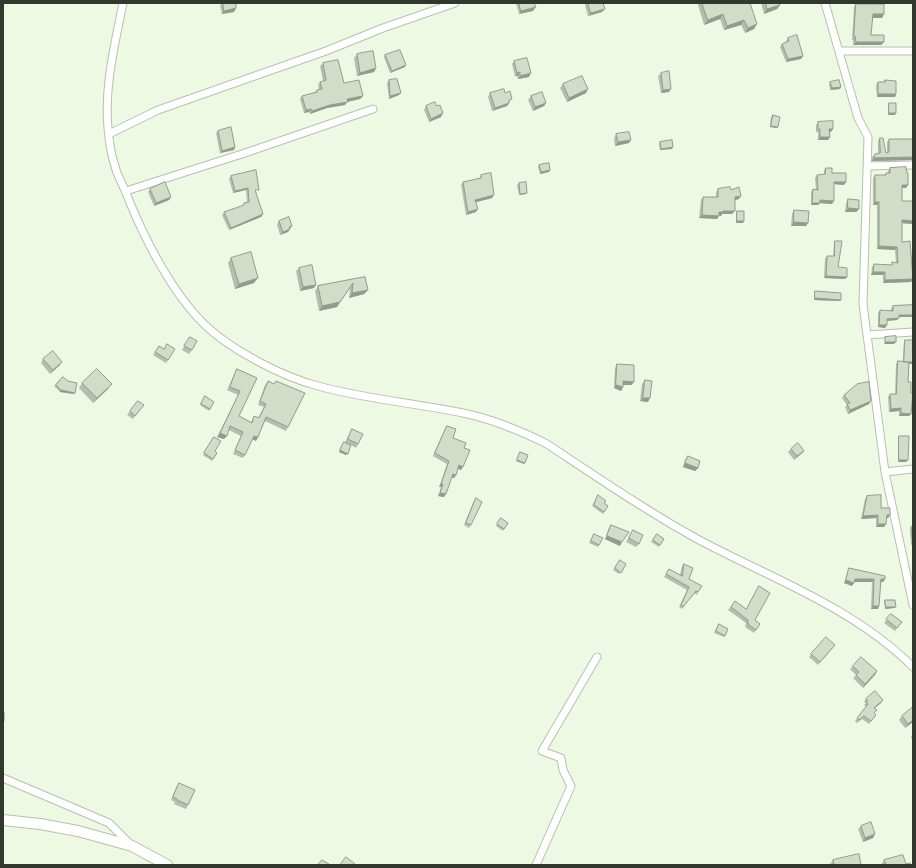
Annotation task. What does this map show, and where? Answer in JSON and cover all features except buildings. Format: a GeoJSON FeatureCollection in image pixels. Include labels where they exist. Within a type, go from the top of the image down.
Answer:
{"type":"FeatureCollection","features":[{"type":"Feature","properties":{"kind":"main road"},"geometry":{"type":"LineString","coordinates":[[3,820],[40,824],[78,831],[132,846],[167,865]]}},
{"type":"Feature","properties":{"kind":"street"},"geometry":{"type":"LineString","coordinates":[[123,3],[112,56],[108,92],[109,134],[115,167],[136,218],[170,279],[205,325],[227,342],[277,370],[317,386],[358,395],[465,413],[524,432],[547,444],[700,540],[802,591],[859,623],[887,643],[913,667]]}},
{"type":"Feature","properties":{"kind":"street"},"geometry":{"type":"LineString","coordinates":[[109,134],[158,110],[326,51],[383,28],[455,3]]}},
{"type":"Feature","properties":{"kind":"street"},"geometry":{"type":"LineString","coordinates":[[825,3],[858,118],[868,137],[863,304],[885,472],[912,592],[913,605]]}},
{"type":"Feature","properties":{"kind":"street"},"geometry":{"type":"LineString","coordinates":[[840,51],[913,51]]}},
{"type":"Feature","properties":{"kind":"street"},"geometry":{"type":"LineString","coordinates":[[126,191],[373,109]]}},
{"type":"Feature","properties":{"kind":"street"},"geometry":{"type":"LineString","coordinates":[[868,166],[913,165]]}},
{"type":"Feature","properties":{"kind":"street"},"geometry":{"type":"LineString","coordinates":[[867,334],[913,332]]}},
{"type":"Feature","properties":{"kind":"street"},"geometry":{"type":"LineString","coordinates":[[885,472],[913,469]]}},
{"type":"Feature","properties":{"kind":"street"},"geometry":{"type":"LineString","coordinates":[[536,865],[571,786],[563,770],[561,758],[542,751],[597,657]]}},
{"type":"Feature","properties":{"kind":"street"},"geometry":{"type":"LineString","coordinates":[[3,778],[109,823],[132,846]]}}]}
